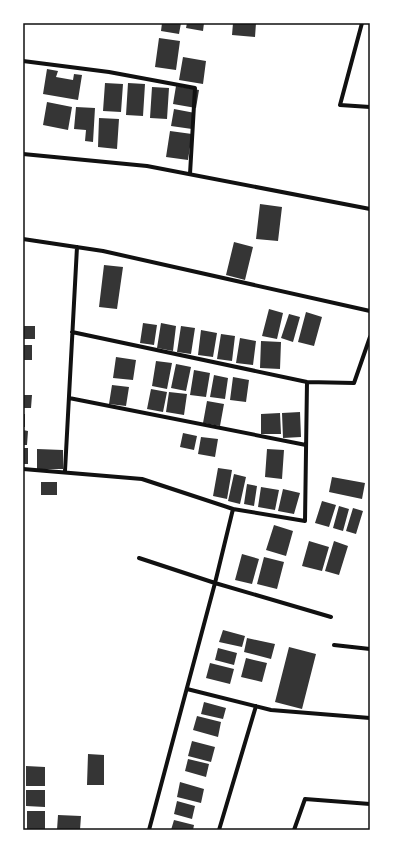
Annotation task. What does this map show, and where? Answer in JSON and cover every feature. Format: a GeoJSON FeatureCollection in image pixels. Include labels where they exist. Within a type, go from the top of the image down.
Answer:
{"type":"FeatureCollection","features":[{"type":"Feature","properties":{"kind":"street"},"geometry":{"type":"LineString","coordinates":[[362,23],[340,105],[370,107]]}},
{"type":"Feature","properties":{"kind":"street"},"geometry":{"type":"LineString","coordinates":[[23,61],[109,72],[195,88],[190,174]]}},
{"type":"Feature","properties":{"kind":"street"},"geometry":{"type":"LineString","coordinates":[[23,154],[147,166],[370,208]]}},
{"type":"Feature","properties":{"kind":"street"},"geometry":{"type":"LineString","coordinates":[[23,239],[102,251],[370,311]]}},
{"type":"Feature","properties":{"kind":"street"},"geometry":{"type":"LineString","coordinates":[[65,471],[77,247]]}},
{"type":"Feature","properties":{"kind":"street"},"geometry":{"type":"LineString","coordinates":[[72,332],[307,382],[354,383],[370,337]]}},
{"type":"Feature","properties":{"kind":"street"},"geometry":{"type":"LineString","coordinates":[[23,469],[65,471],[142,479],[232,509],[305,521],[307,382]]}},
{"type":"Feature","properties":{"kind":"street"},"geometry":{"type":"LineString","coordinates":[[69,398],[306,445]]}},
{"type":"Feature","properties":{"kind":"street"},"geometry":{"type":"LineString","coordinates":[[149,830],[215,583],[232,509]]}},
{"type":"Feature","properties":{"kind":"street"},"geometry":{"type":"LineString","coordinates":[[139,558],[215,583],[331,617]]}},
{"type":"Feature","properties":{"kind":"street"},"geometry":{"type":"LineString","coordinates":[[334,645],[370,649]]}},
{"type":"Feature","properties":{"kind":"street"},"geometry":{"type":"LineString","coordinates":[[187,689],[271,710],[370,718]]}},
{"type":"Feature","properties":{"kind":"street"},"geometry":{"type":"LineString","coordinates":[[219,830],[256,706]]}},
{"type":"Feature","properties":{"kind":"street"},"geometry":{"type":"LineString","coordinates":[[294,830],[305,799],[370,804]]}},
{"type":"Feature","properties":{"kind":"building"},"geometry":{"type":"Polygon","coordinates":[[[162,23],[181,23],[179,34],[161,31],[162,23]]]}},
{"type":"Feature","properties":{"kind":"building"},"geometry":{"type":"Polygon","coordinates":[[[187,23],[204,23],[203,31],[186,28],[187,23]]]}},
{"type":"Feature","properties":{"kind":"building"},"geometry":{"type":"Polygon","coordinates":[[[233,23],[256,23],[255,37],[232,35],[233,23]]]}},
{"type":"Feature","properties":{"kind":"building"},"geometry":{"type":"Polygon","coordinates":[[[159,38],[180,41],[176,70],[155,67],[159,38]]]}},
{"type":"Feature","properties":{"kind":"building"},"geometry":{"type":"Polygon","coordinates":[[[183,57],[206,61],[203,84],[179,80],[183,57]]]}},
{"type":"Feature","properties":{"kind":"building"},"geometry":{"type":"Polygon","coordinates":[[[47,69],[58,71],[56,77],[73,80],[74,74],[82,75],[78,100],[43,94],[47,69]]]}},
{"type":"Feature","properties":{"kind":"building"},"geometry":{"type":"Polygon","coordinates":[[[105,83],[123,84],[121,112],[103,111],[105,83]]]}},
{"type":"Feature","properties":{"kind":"building"},"geometry":{"type":"Polygon","coordinates":[[[128,83],[145,84],[143,116],[126,115],[128,83]]]}},
{"type":"Feature","properties":{"kind":"building"},"geometry":{"type":"Polygon","coordinates":[[[176,86],[199,90],[196,108],[173,104],[176,86]]]}},
{"type":"Feature","properties":{"kind":"building"},"geometry":{"type":"Polygon","coordinates":[[[152,87],[169,88],[167,119],[150,118],[152,87]]]}},
{"type":"Feature","properties":{"kind":"building"},"geometry":{"type":"Polygon","coordinates":[[[47,102],[72,107],[68,130],[43,125],[47,102]]]}},
{"type":"Feature","properties":{"kind":"building"},"geometry":{"type":"Polygon","coordinates":[[[76,107],[95,108],[93,142],[85,141],[86,130],[74,129],[76,107]]]}},
{"type":"Feature","properties":{"kind":"building"},"geometry":{"type":"Polygon","coordinates":[[[174,109],[195,113],[192,129],[171,126],[174,109]]]}},
{"type":"Feature","properties":{"kind":"building"},"geometry":{"type":"Polygon","coordinates":[[[99,118],[119,119],[117,149],[98,147],[99,118]]]}},
{"type":"Feature","properties":{"kind":"building"},"geometry":{"type":"Polygon","coordinates":[[[170,131],[192,134],[188,160],[166,157],[170,131]]]}},
{"type":"Feature","properties":{"kind":"building"},"geometry":{"type":"Polygon","coordinates":[[[260,204],[282,207],[278,241],[256,239],[260,204]]]}},
{"type":"Feature","properties":{"kind":"building"},"geometry":{"type":"Polygon","coordinates":[[[234,242],[253,247],[245,280],[226,275],[234,242]]]}},
{"type":"Feature","properties":{"kind":"building"},"geometry":{"type":"Polygon","coordinates":[[[104,265],[123,267],[117,309],[99,307],[104,265]]]}},
{"type":"Feature","properties":{"kind":"building"},"geometry":{"type":"Polygon","coordinates":[[[269,309],[283,313],[277,339],[262,336],[269,309]]]}},
{"type":"Feature","properties":{"kind":"building"},"geometry":{"type":"Polygon","coordinates":[[[306,312],[322,317],[314,346],[298,342],[306,312]]]}},
{"type":"Feature","properties":{"kind":"building"},"geometry":{"type":"Polygon","coordinates":[[[289,314],[300,317],[293,342],[281,338],[289,314]]]}},
{"type":"Feature","properties":{"kind":"building"},"geometry":{"type":"Polygon","coordinates":[[[143,323],[157,325],[154,345],[140,343],[143,323]]]}},
{"type":"Feature","properties":{"kind":"building"},"geometry":{"type":"Polygon","coordinates":[[[161,323],[176,326],[173,351],[157,348],[161,323]]]}},
{"type":"Feature","properties":{"kind":"building"},"geometry":{"type":"Polygon","coordinates":[[[23,326],[35,326],[35,339],[23,339],[23,326]]]}},
{"type":"Feature","properties":{"kind":"building"},"geometry":{"type":"Polygon","coordinates":[[[181,326],[195,328],[191,354],[177,352],[181,326]]]}},
{"type":"Feature","properties":{"kind":"building"},"geometry":{"type":"Polygon","coordinates":[[[201,330],[217,333],[213,357],[198,355],[201,330]]]}},
{"type":"Feature","properties":{"kind":"building"},"geometry":{"type":"Polygon","coordinates":[[[221,334],[235,336],[232,361],[217,359],[221,334]]]}},
{"type":"Feature","properties":{"kind":"building"},"geometry":{"type":"Polygon","coordinates":[[[240,338],[256,341],[253,365],[236,363],[240,338]]]}},
{"type":"Feature","properties":{"kind":"building"},"geometry":{"type":"Polygon","coordinates":[[[261,341],[281,342],[280,369],[260,368],[261,341]]]}},
{"type":"Feature","properties":{"kind":"building"},"geometry":{"type":"Polygon","coordinates":[[[23,345],[32,345],[32,360],[23,360],[23,345]]]}},
{"type":"Feature","properties":{"kind":"building"},"geometry":{"type":"Polygon","coordinates":[[[116,357],[136,360],[133,380],[113,378],[116,357]]]}},
{"type":"Feature","properties":{"kind":"building"},"geometry":{"type":"Polygon","coordinates":[[[156,361],[172,363],[167,389],[152,386],[156,361]]]}},
{"type":"Feature","properties":{"kind":"building"},"geometry":{"type":"Polygon","coordinates":[[[176,364],[191,367],[186,391],[171,388],[176,364]]]}},
{"type":"Feature","properties":{"kind":"building"},"geometry":{"type":"Polygon","coordinates":[[[194,370],[210,373],[206,397],[190,395],[194,370]]]}},
{"type":"Feature","properties":{"kind":"building"},"geometry":{"type":"Polygon","coordinates":[[[214,375],[228,378],[225,399],[210,397],[214,375]]]}},
{"type":"Feature","properties":{"kind":"building"},"geometry":{"type":"Polygon","coordinates":[[[233,377],[249,380],[246,402],[230,400],[233,377]]]}},
{"type":"Feature","properties":{"kind":"building"},"geometry":{"type":"Polygon","coordinates":[[[112,385],[129,387],[126,406],[109,404],[112,385]]]}},
{"type":"Feature","properties":{"kind":"building"},"geometry":{"type":"Polygon","coordinates":[[[151,389],[167,392],[163,412],[147,409],[151,389]]]}},
{"type":"Feature","properties":{"kind":"building"},"geometry":{"type":"Polygon","coordinates":[[[169,392],[187,394],[184,415],[166,412],[169,392]]]}},
{"type":"Feature","properties":{"kind":"building"},"geometry":{"type":"Polygon","coordinates":[[[23,395],[32,395],[31,408],[23,408],[23,395]]]}},
{"type":"Feature","properties":{"kind":"building"},"geometry":{"type":"Polygon","coordinates":[[[207,401],[224,404],[220,426],[203,423],[207,401]]]}},
{"type":"Feature","properties":{"kind":"building"},"geometry":{"type":"Polygon","coordinates":[[[300,412],[301,437],[283,438],[282,413],[300,412]]]}},
{"type":"Feature","properties":{"kind":"building"},"geometry":{"type":"Polygon","coordinates":[[[280,413],[281,434],[261,434],[261,414],[280,413]]]}},
{"type":"Feature","properties":{"kind":"building"},"geometry":{"type":"Polygon","coordinates":[[[23,414],[25,414],[25,427],[23,427],[23,414]]]}},
{"type":"Feature","properties":{"kind":"building"},"geometry":{"type":"Polygon","coordinates":[[[23,430],[28,431],[27,445],[23,445],[23,430]]]}},
{"type":"Feature","properties":{"kind":"building"},"geometry":{"type":"Polygon","coordinates":[[[183,433],[197,436],[194,450],[180,447],[183,433]]]}},
{"type":"Feature","properties":{"kind":"building"},"geometry":{"type":"Polygon","coordinates":[[[201,437],[218,439],[215,457],[198,454],[201,437]]]}},
{"type":"Feature","properties":{"kind":"building"},"geometry":{"type":"Polygon","coordinates":[[[23,448],[28,448],[28,464],[23,464],[23,448]]]}},
{"type":"Feature","properties":{"kind":"building"},"geometry":{"type":"Polygon","coordinates":[[[37,449],[63,450],[63,469],[37,469],[37,449]]]}},
{"type":"Feature","properties":{"kind":"building"},"geometry":{"type":"Polygon","coordinates":[[[267,449],[284,450],[282,479],[265,477],[267,449]]]}},
{"type":"Feature","properties":{"kind":"building"},"geometry":{"type":"Polygon","coordinates":[[[218,468],[232,470],[227,499],[213,496],[218,468]]]}},
{"type":"Feature","properties":{"kind":"building"},"geometry":{"type":"Polygon","coordinates":[[[234,474],[246,477],[240,504],[228,501],[234,474]]]}},
{"type":"Feature","properties":{"kind":"building"},"geometry":{"type":"Polygon","coordinates":[[[332,477],[365,483],[362,499],[329,492],[332,477]]]}},
{"type":"Feature","properties":{"kind":"building"},"geometry":{"type":"Polygon","coordinates":[[[41,482],[57,482],[57,495],[41,495],[41,482]]]}},
{"type":"Feature","properties":{"kind":"building"},"geometry":{"type":"Polygon","coordinates":[[[247,484],[257,486],[254,506],[244,504],[247,484]]]}},
{"type":"Feature","properties":{"kind":"building"},"geometry":{"type":"Polygon","coordinates":[[[261,487],[279,490],[275,510],[258,507],[261,487]]]}},
{"type":"Feature","properties":{"kind":"building"},"geometry":{"type":"Polygon","coordinates":[[[283,489],[300,493],[294,514],[278,511],[283,489]]]}},
{"type":"Feature","properties":{"kind":"building"},"geometry":{"type":"Polygon","coordinates":[[[322,501],[336,505],[329,527],[315,523],[322,501]]]}},
{"type":"Feature","properties":{"kind":"building"},"geometry":{"type":"Polygon","coordinates":[[[339,506],[349,509],[343,531],[333,528],[339,506]]]}},
{"type":"Feature","properties":{"kind":"building"},"geometry":{"type":"Polygon","coordinates":[[[353,508],[363,511],[356,534],[346,531],[353,508]]]}},
{"type":"Feature","properties":{"kind":"building"},"geometry":{"type":"Polygon","coordinates":[[[274,525],[293,531],[286,556],[266,550],[274,525]]]}},
{"type":"Feature","properties":{"kind":"building"},"geometry":{"type":"Polygon","coordinates":[[[309,541],[329,547],[322,571],[302,566],[309,541]]]}},
{"type":"Feature","properties":{"kind":"building"},"geometry":{"type":"Polygon","coordinates":[[[334,541],[348,546],[339,575],[325,571],[334,541]]]}},
{"type":"Feature","properties":{"kind":"building"},"geometry":{"type":"Polygon","coordinates":[[[242,554],[259,559],[252,584],[235,580],[242,554]]]}},
{"type":"Feature","properties":{"kind":"building"},"geometry":{"type":"Polygon","coordinates":[[[264,557],[284,562],[277,589],[257,584],[264,557]]]}},
{"type":"Feature","properties":{"kind":"building"},"geometry":{"type":"Polygon","coordinates":[[[223,630],[245,636],[242,647],[219,642],[223,630]]]}},
{"type":"Feature","properties":{"kind":"building"},"geometry":{"type":"Polygon","coordinates":[[[247,638],[275,644],[271,659],[244,652],[247,638]]]}},
{"type":"Feature","properties":{"kind":"building"},"geometry":{"type":"Polygon","coordinates":[[[289,647],[316,654],[302,709],[275,702],[289,647]]]}},
{"type":"Feature","properties":{"kind":"building"},"geometry":{"type":"Polygon","coordinates":[[[218,648],[237,653],[234,665],[215,660],[218,648]]]}},
{"type":"Feature","properties":{"kind":"building"},"geometry":{"type":"Polygon","coordinates":[[[246,658],[267,663],[262,682],[241,677],[246,658]]]}},
{"type":"Feature","properties":{"kind":"building"},"geometry":{"type":"Polygon","coordinates":[[[210,663],[234,669],[230,684],[206,678],[210,663]]]}},
{"type":"Feature","properties":{"kind":"building"},"geometry":{"type":"Polygon","coordinates":[[[204,702],[226,708],[223,719],[201,714],[204,702]]]}},
{"type":"Feature","properties":{"kind":"building"},"geometry":{"type":"Polygon","coordinates":[[[197,716],[221,722],[218,737],[193,730],[197,716]]]}},
{"type":"Feature","properties":{"kind":"building"},"geometry":{"type":"Polygon","coordinates":[[[192,741],[215,747],[211,762],[188,756],[192,741]]]}},
{"type":"Feature","properties":{"kind":"building"},"geometry":{"type":"Polygon","coordinates":[[[88,754],[104,755],[104,785],[87,785],[88,754]]]}},
{"type":"Feature","properties":{"kind":"building"},"geometry":{"type":"Polygon","coordinates":[[[188,759],[209,764],[206,777],[185,771],[188,759]]]}},
{"type":"Feature","properties":{"kind":"building"},"geometry":{"type":"Polygon","coordinates":[[[26,766],[45,767],[45,786],[26,786],[26,766]]]}},
{"type":"Feature","properties":{"kind":"building"},"geometry":{"type":"Polygon","coordinates":[[[180,782],[204,789],[201,803],[177,797],[180,782]]]}},
{"type":"Feature","properties":{"kind":"building"},"geometry":{"type":"Polygon","coordinates":[[[26,790],[45,790],[45,807],[26,806],[26,790]]]}},
{"type":"Feature","properties":{"kind":"building"},"geometry":{"type":"Polygon","coordinates":[[[177,801],[195,806],[192,819],[174,814],[177,801]]]}},
{"type":"Feature","properties":{"kind":"building"},"geometry":{"type":"Polygon","coordinates":[[[27,811],[45,811],[45,830],[27,830],[27,811]]]}},
{"type":"Feature","properties":{"kind":"building"},"geometry":{"type":"Polygon","coordinates":[[[58,815],[81,816],[80,830],[57,830],[58,815]]]}},
{"type":"Feature","properties":{"kind":"building"},"geometry":{"type":"Polygon","coordinates":[[[174,820],[194,825],[193,830],[171,830],[174,820]]]}}]}
